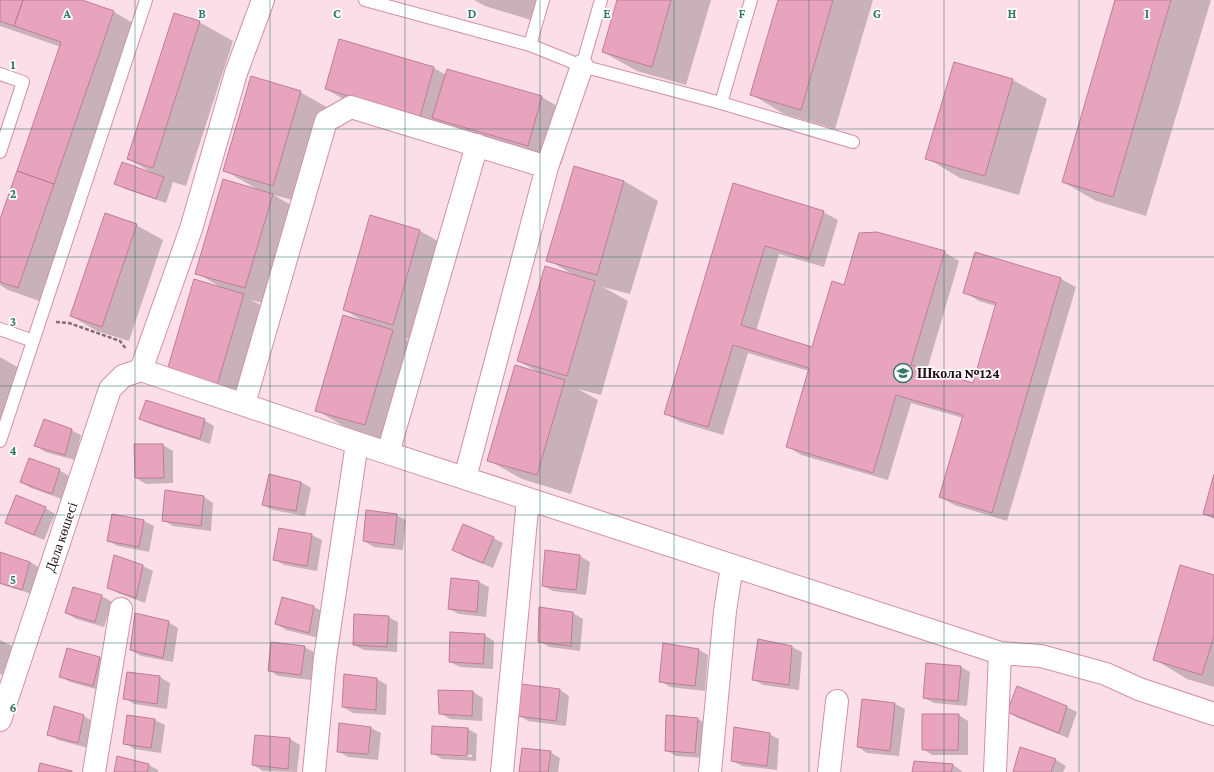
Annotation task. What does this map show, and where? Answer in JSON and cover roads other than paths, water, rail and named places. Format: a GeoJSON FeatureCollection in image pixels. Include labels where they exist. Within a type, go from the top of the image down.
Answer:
{"type":"FeatureCollection","features":[{"type":"Feature","properties":{"kind":"street"},"geometry":{"type":"LineString","coordinates":[[263,0],[236,73],[191,229],[141,370],[357,443],[1000,653],[1041,656],[1106,674],[1139,689],[1214,714]]}},
{"type":"Feature","properties":{"kind":"street"},"geometry":{"type":"LineString","coordinates":[[464,478],[547,167],[582,66]]}},
{"type":"Feature","properties":{"kind":"street"},"geometry":{"type":"LineString","coordinates":[[244,404],[326,120],[351,107],[547,167]]}},
{"type":"Feature","properties":{"kind":"street"},"geometry":{"type":"LineString","coordinates":[[388,453],[477,146]]}},
{"type":"Feature","properties":{"kind":"street","name":"Дала көшесі"},"geometry":{"type":"LineString","coordinates":[[0,720],[110,389],[123,376],[141,370]]}},
{"type":"Feature","properties":{"kind":"street"},"geometry":{"type":"LineString","coordinates":[[314,772],[325,658],[357,443]]}},
{"type":"Feature","properties":{"kind":"street"},"geometry":{"type":"LineString","coordinates":[[502,772],[528,499]]}},
{"type":"Feature","properties":{"kind":"street"},"geometry":{"type":"LineString","coordinates":[[710,772],[725,610],[732,566]]}},
{"type":"Feature","properties":{"kind":"street"},"geometry":{"type":"LineString","coordinates":[[94,772],[121,609]]}},
{"type":"Feature","properties":{"kind":"street"},"geometry":{"type":"LineString","coordinates":[[995,772],[1000,653]]}},
{"type":"Feature","properties":{"kind":"street"},"geometry":{"type":"LineString","coordinates":[[829,772],[837,700]]}},
{"type":"Feature","properties":{"kind":"lane"},"geometry":{"type":"LineString","coordinates":[[0,440],[146,0]]}},
{"type":"Feature","properties":{"kind":"lane"},"geometry":{"type":"LineString","coordinates":[[530,45],[543,0]]}},
{"type":"Feature","properties":{"kind":"lane"},"geometry":{"type":"LineString","coordinates":[[582,66],[601,0]]}},
{"type":"Feature","properties":{"kind":"lane"},"geometry":{"type":"LineString","coordinates":[[721,103],[750,0]]}},
{"type":"Feature","properties":{"kind":"lane"},"geometry":{"type":"LineString","coordinates":[[370,1],[530,45],[582,66],[721,103],[853,142]]}},
{"type":"Feature","properties":{"kind":"lane"},"geometry":{"type":"LineString","coordinates":[[0,74],[23,82],[0,152]]}},
{"type":"Feature","properties":{"kind":"lane"},"geometry":{"type":"LineString","coordinates":[[0,329],[33,341]]}},
{"type":"Feature","properties":{"kind":"place","name":"Школа №124"},"geometry":{"type":"Point","coordinates":[903,373]}}]}
